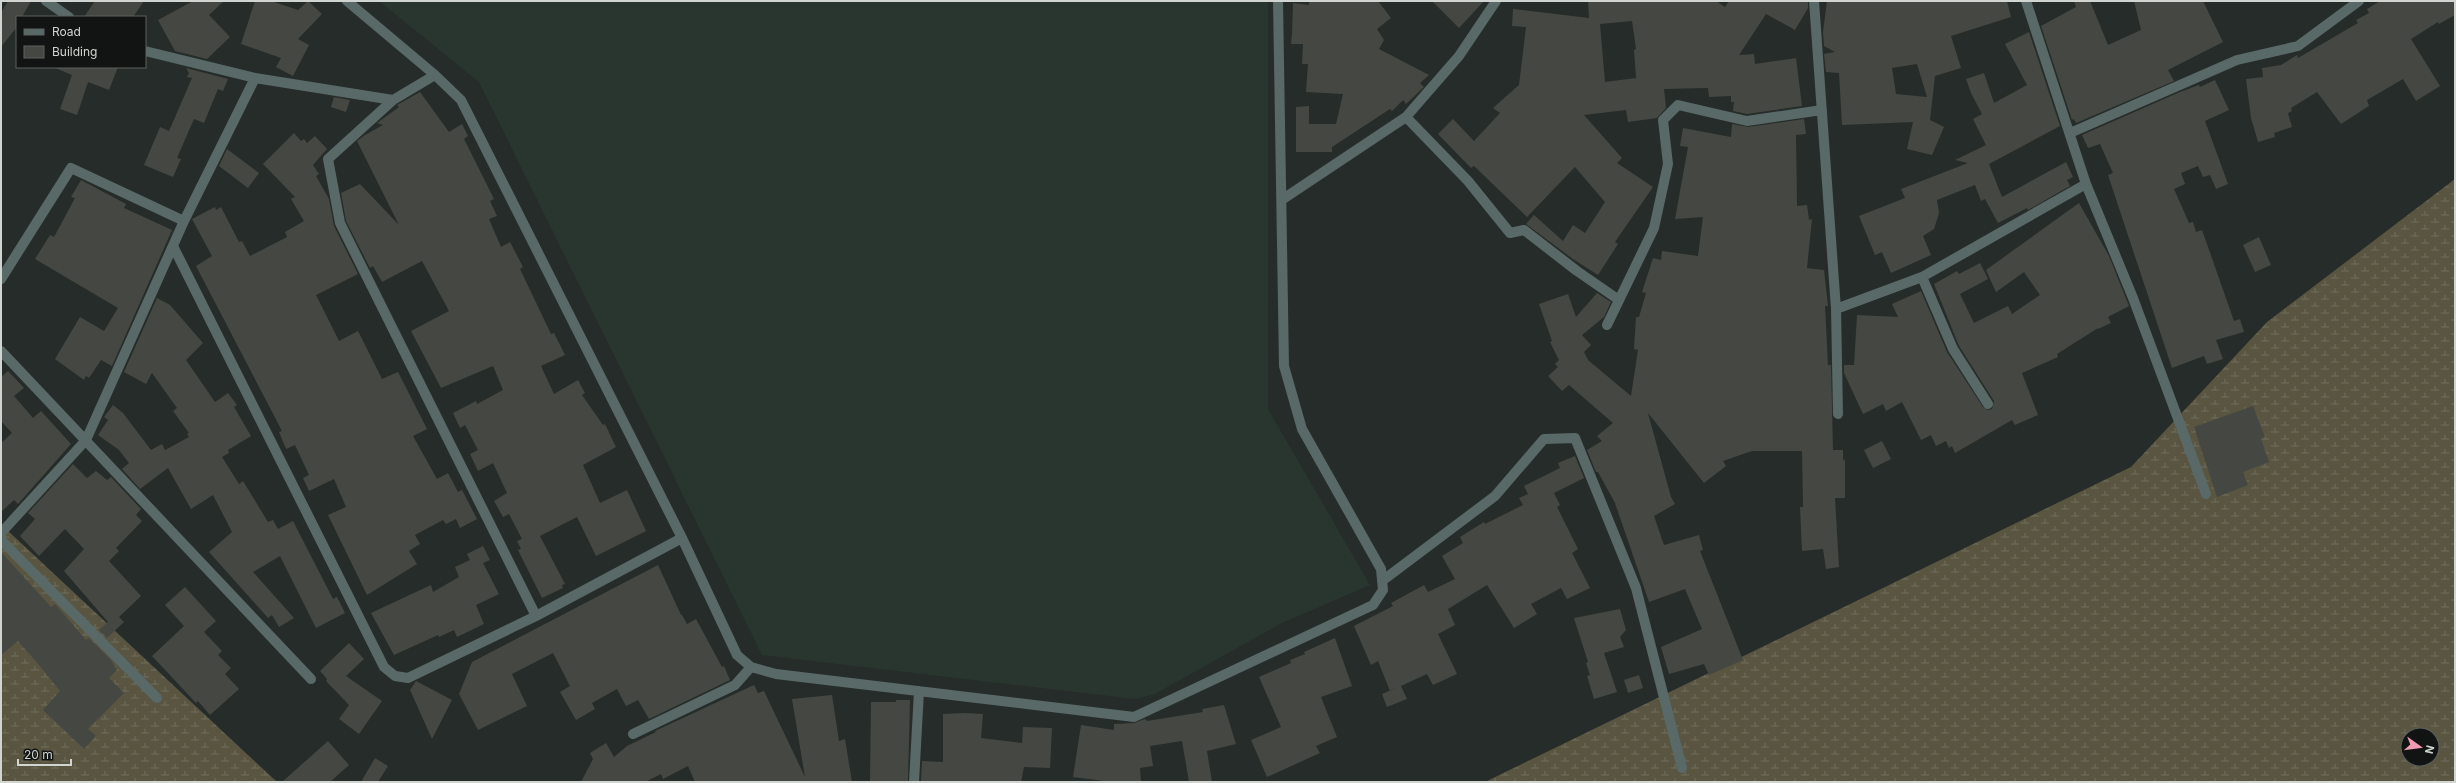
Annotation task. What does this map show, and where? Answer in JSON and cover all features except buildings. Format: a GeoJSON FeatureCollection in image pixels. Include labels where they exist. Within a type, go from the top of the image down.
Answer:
{"type":"FeatureCollection","features":[{"type":"Feature","properties":{"kind":"street"},"geometry":{"type":"LineString","coordinates":[[46,1],[68,16]]}},
{"type":"Feature","properties":{"kind":"street"},"geometry":{"type":"LineString","coordinates":[[347,1],[435,75],[461,100],[682,538],[737,655],[750,667],[776,674],[1134,717],[1373,605],[1383,590],[1382,569],[1302,429],[1284,366],[1283,199],[1278,1]]}},
{"type":"Feature","properties":{"kind":"street"},"geometry":{"type":"LineString","coordinates":[[1283,199],[1406,117],[1459,56],[1496,1]]}},
{"type":"Feature","properties":{"kind":"street"},"geometry":{"type":"LineString","coordinates":[[1814,1],[1836,309],[1838,414]]}},
{"type":"Feature","properties":{"kind":"street"},"geometry":{"type":"LineString","coordinates":[[2026,1],[2086,184],[2133,298],[2206,494]]}},
{"type":"Feature","properties":{"kind":"street"},"geometry":{"type":"LineString","coordinates":[[2070,133],[2237,60],[2298,46],[2356,2]]}},
{"type":"Feature","properties":{"kind":"street"},"geometry":{"type":"LineString","coordinates":[[146,51],[255,78],[394,100]]}},
{"type":"Feature","properties":{"kind":"street"},"geometry":{"type":"LineString","coordinates":[[435,75],[394,100],[328,159],[340,223],[536,616]]}},
{"type":"Feature","properties":{"kind":"street"},"geometry":{"type":"LineString","coordinates":[[1,533],[86,440],[184,221],[255,78]]}},
{"type":"Feature","properties":{"kind":"street"},"geometry":{"type":"LineString","coordinates":[[1607,325],[1654,228],[1668,164],[1663,120],[1678,105],[1747,121],[1822,110]]}},
{"type":"Feature","properties":{"kind":"street"},"geometry":{"type":"LineString","coordinates":[[1406,117],[1468,181],[1510,233],[1524,230],[1576,272],[1619,300]]}},
{"type":"Feature","properties":{"kind":"street"},"geometry":{"type":"LineString","coordinates":[[1,279],[71,168],[184,221]]}},
{"type":"Feature","properties":{"kind":"street"},"geometry":{"type":"LineString","coordinates":[[1836,309],[1922,277],[2086,184]]}},
{"type":"Feature","properties":{"kind":"street"},"geometry":{"type":"LineString","coordinates":[[173,246],[384,667],[395,676],[408,678],[536,616],[682,538]]}},
{"type":"Feature","properties":{"kind":"street"},"geometry":{"type":"LineString","coordinates":[[1922,277],[1953,349],[1988,404]]}},
{"type":"Feature","properties":{"kind":"street"},"geometry":{"type":"LineString","coordinates":[[1,351],[311,679]]}},
{"type":"Feature","properties":{"kind":"street"},"geometry":{"type":"LineString","coordinates":[[1382,581],[1494,496],[1544,439],[1575,438],[1636,588],[1682,768]]}},
{"type":"Feature","properties":{"kind":"street"},"geometry":{"type":"LineString","coordinates":[[1,540],[156,698]]}},
{"type":"Feature","properties":{"kind":"street"},"geometry":{"type":"LineString","coordinates":[[633,734],[734,685],[750,667]]}},
{"type":"Feature","properties":{"kind":"street"},"geometry":{"type":"LineString","coordinates":[[914,782],[919,691]]}},
{"type":"Feature","properties":{"kind":"shaded area"},"geometry":{"type":"Polygon","coordinates":[[[379,1],[1268,1],[1268,409],[1370,585],[1282,623],[1155,694],[1135,699],[762,655],[479,82],[379,1]]]}},
{"type":"Feature","properties":{"kind":"green space"},"geometry":{"type":"Polygon","coordinates":[[[2455,179],[2455,782],[1485,782],[2131,467],[2267,322],[2455,179]]]}},
{"type":"Feature","properties":{"kind":"green space"},"geometry":{"type":"Polygon","coordinates":[[[1,525],[6,529],[277,782],[1,782],[1,525]]]}}]}
